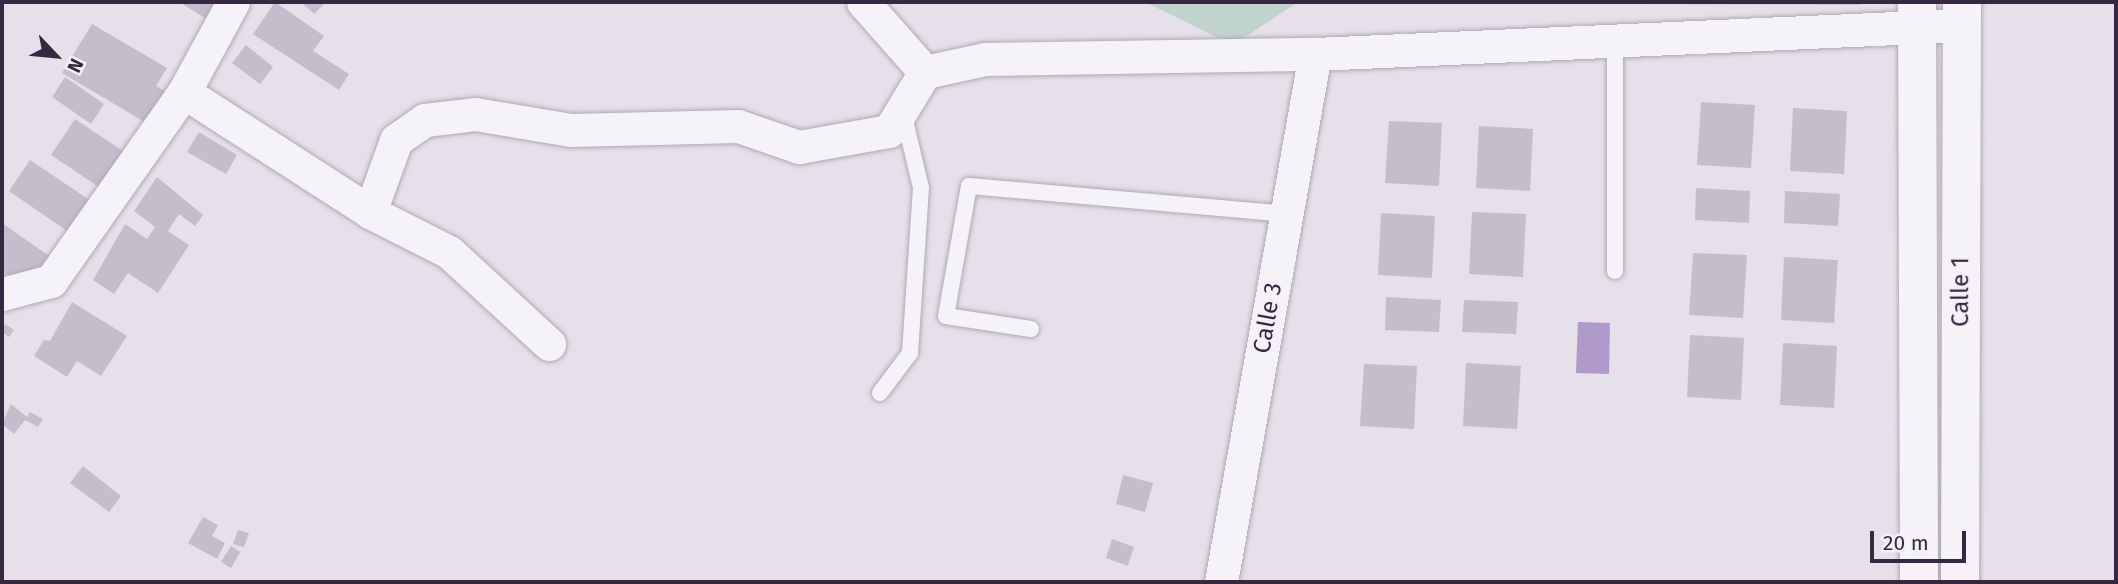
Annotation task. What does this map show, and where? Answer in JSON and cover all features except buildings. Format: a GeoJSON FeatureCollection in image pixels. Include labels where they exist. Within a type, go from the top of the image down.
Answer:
{"type":"FeatureCollection","features":[{"type":"Feature","properties":{"kind":"street"},"geometry":{"type":"LineString","coordinates":[[2,294],[51,281],[184,92],[233,2]]}},
{"type":"Feature","properties":{"kind":"street"},"geometry":{"type":"LineString","coordinates":[[863,2],[925,72]]}},
{"type":"Feature","properties":{"kind":"street"},"geometry":{"type":"LineString","coordinates":[[370,212],[396,140],[425,120],[475,114],[572,130],[738,125],[799,147],[889,131],[925,72],[985,59],[1314,54],[1615,40],[1917,14],[1963,13]]}},
{"type":"Feature","properties":{"kind":"street","name":"Calle 1"},"geometry":{"type":"LineString","coordinates":[[1960,582],[1963,13]]}},
{"type":"Feature","properties":{"kind":"street","name":"Calle 1"},"geometry":{"type":"LineString","coordinates":[[1917,14],[1919,582]]}},
{"type":"Feature","properties":{"kind":"street","name":"Calle 3"},"geometry":{"type":"LineString","coordinates":[[1221,582],[1314,54]]}},
{"type":"Feature","properties":{"kind":"street"},"geometry":{"type":"LineString","coordinates":[[184,92],[370,212],[449,252],[549,344]]}},
{"type":"Feature","properties":{"kind":"lane"},"geometry":{"type":"LineString","coordinates":[[1615,40],[1615,271]]}},
{"type":"Feature","properties":{"kind":"lane"},"geometry":{"type":"LineString","coordinates":[[880,393],[910,353],[921,188],[903,109]]}},
{"type":"Feature","properties":{"kind":"lane"},"geometry":{"type":"LineString","coordinates":[[1031,329],[946,316],[969,186],[1286,214]]}},
{"type":"Feature","properties":{"kind":"shaded area"},"geometry":{"type":"Polygon","coordinates":[[[1145,2],[1298,2],[1233,45],[1145,2]]]}},
{"type":"Feature","properties":{"kind":"shaded area"},"geometry":{"type":"Polygon","coordinates":[[[1637,2],[1860,2],[1860,5],[1640,4],[1637,2]]]}},
{"type":"Feature","properties":{"kind":"shaded area"},"geometry":{"type":"Polygon","coordinates":[[[1578,322],[1610,323],[1609,374],[1576,373],[1578,322]]]}}]}
